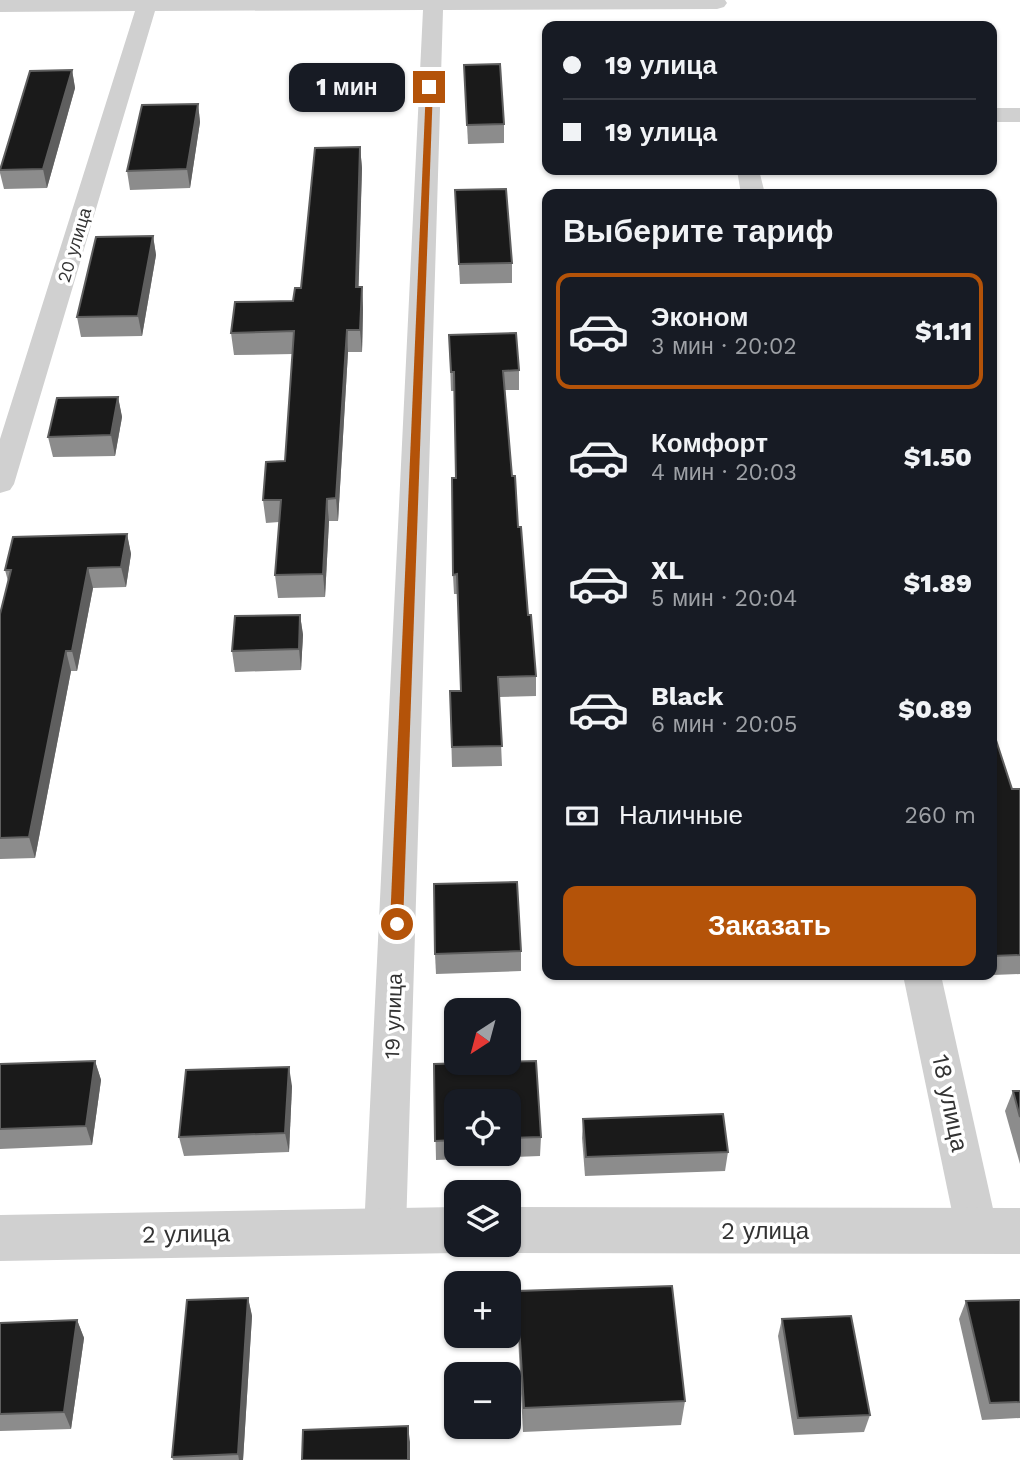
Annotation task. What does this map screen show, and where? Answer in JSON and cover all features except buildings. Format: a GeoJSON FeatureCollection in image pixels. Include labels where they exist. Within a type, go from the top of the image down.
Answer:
{"type":"FeatureCollection","features":[{"type":"Feature","properties":{"kind":"street"},"geometry":{"type":"LineString","coordinates":[[0,6],[717,2],[720,21]]}},
{"type":"Feature","properties":{"kind":"street","name":"19 улица"},"geometry":{"type":"LineString","coordinates":[[385,1230],[433,4]]}},
{"type":"Feature","properties":{"kind":"street","name":"20 улица"},"geometry":{"type":"LineString","coordinates":[[0,484],[147,5]]}},
{"type":"Feature","properties":{"kind":"street"},"geometry":{"type":"LineString","coordinates":[[997,115],[1020,115]]}},
{"type":"Feature","properties":{"kind":"street","name":"18 улица"},"geometry":{"type":"LineString","coordinates":[[924,980],[999,1231]]}},
{"type":"Feature","properties":{"kind":"street","name":"2 улица"},"geometry":{"type":"LineString","coordinates":[[0,1238],[444,1230]]}},
{"type":"Feature","properties":{"kind":"street","name":"2 улица"},"geometry":{"type":"LineString","coordinates":[[521,1230],[999,1231]]}},
{"type":"Feature","properties":{"kind":"route"},"geometry":{"type":"LineString","coordinates":[[397,924],[429,87]]}}]}
